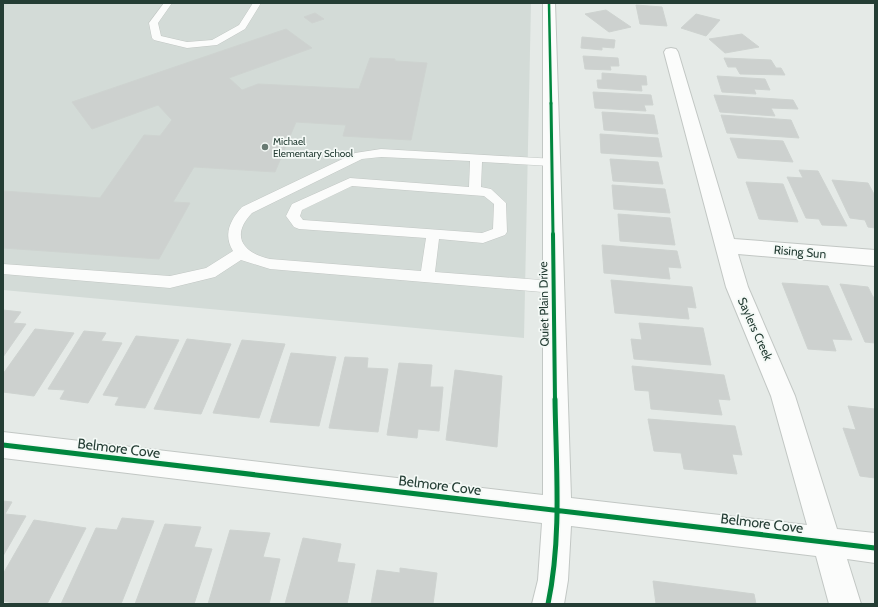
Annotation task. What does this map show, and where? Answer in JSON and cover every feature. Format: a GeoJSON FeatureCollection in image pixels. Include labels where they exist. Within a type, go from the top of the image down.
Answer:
{"type":"FeatureCollection","features":[{"type":"Feature","properties":{"kind":"street","name":"Quiet Plain Drive"},"geometry":{"type":"LineString","coordinates":[[548,604],[552,580],[557,510],[549,3]]}},
{"type":"Feature","properties":{"kind":"street","name":"Saylers Creek"},"geometry":{"type":"LineString","coordinates":[[671,52],[737,287],[747,315],[771,365],[783,396],[845,604]]}},
{"type":"Feature","properties":{"kind":"street","name":"Rising Sun"},"geometry":{"type":"LineString","coordinates":[[725,246],[875,258]]}},
{"type":"Feature","properties":{"kind":"street","name":"Belmore Cove"},"geometry":{"type":"LineString","coordinates":[[3,445],[875,548]]}},
{"type":"Feature","properties":{"kind":"lane"},"geometry":{"type":"LineString","coordinates":[[168,3],[153,23],[157,38],[187,45],[214,43],[242,27],[257,3]]}},
{"type":"Feature","properties":{"kind":"lane"},"geometry":{"type":"LineString","coordinates":[[552,162],[381,153],[358,156],[247,210],[240,217],[235,226],[234,236],[241,253],[254,260],[270,264],[554,287]]}},
{"type":"Feature","properties":{"kind":"lane"},"geometry":{"type":"LineString","coordinates":[[475,191],[476,158]]}},
{"type":"Feature","properties":{"kind":"lane"},"geometry":{"type":"LineString","coordinates":[[350,182],[475,191],[487,192],[500,203],[500,232],[483,238],[299,224],[293,216],[297,207],[350,182]]}},
{"type":"Feature","properties":{"kind":"lane"},"geometry":{"type":"LineString","coordinates":[[427,277],[433,234]]}},
{"type":"Feature","properties":{"kind":"lane"},"geometry":{"type":"LineString","coordinates":[[3,269],[170,282],[210,274],[241,253]]}},
{"type":"Feature","properties":{"kind":"shaded area","name":"Michael Elementary School"},"geometry":{"type":"Polygon","coordinates":[[[3,3],[531,3],[524,338],[3,290],[3,3]]]}},
{"type":"Feature","properties":{"kind":"building"},"geometry":{"type":"Polygon","coordinates":[[[636,5],[662,7],[667,26],[640,24],[636,5]]]}},
{"type":"Feature","properties":{"kind":"building"},"geometry":{"type":"Polygon","coordinates":[[[606,10],[631,27],[609,32],[585,14],[606,10]]]}},
{"type":"Feature","properties":{"kind":"building"},"geometry":{"type":"Polygon","coordinates":[[[315,13],[324,19],[312,23],[304,17],[315,13]]]}},
{"type":"Feature","properties":{"kind":"building"},"geometry":{"type":"Polygon","coordinates":[[[696,14],[720,20],[706,36],[681,28],[696,14]]]}},
{"type":"Feature","properties":{"kind":"building"},"geometry":{"type":"Polygon","coordinates":[[[286,29],[312,48],[229,78],[242,90],[258,84],[359,89],[370,58],[427,63],[411,140],[343,136],[346,125],[296,122],[275,172],[194,167],[173,202],[190,203],[159,259],[3,248],[3,191],[100,198],[144,135],[160,136],[172,120],[158,105],[92,129],[72,102],[286,29]]]}},
{"type":"Feature","properties":{"kind":"building"},"geometry":{"type":"Polygon","coordinates":[[[742,34],[759,47],[725,53],[709,39],[742,34]]]}},
{"type":"Feature","properties":{"kind":"building"},"geometry":{"type":"Polygon","coordinates":[[[582,37],[615,40],[614,48],[602,47],[602,50],[581,48],[582,37]]]}},
{"type":"Feature","properties":{"kind":"building"},"geometry":{"type":"Polygon","coordinates":[[[583,56],[618,58],[619,66],[610,66],[611,70],[585,69],[583,56]]]}},
{"type":"Feature","properties":{"kind":"building"},"geometry":{"type":"Polygon","coordinates":[[[724,58],[771,60],[776,68],[781,68],[785,75],[740,74],[736,67],[728,67],[724,58]]]}},
{"type":"Feature","properties":{"kind":"building"},"geometry":{"type":"Polygon","coordinates":[[[602,73],[646,76],[647,85],[641,85],[642,91],[598,88],[597,80],[602,80],[602,73]]]}},
{"type":"Feature","properties":{"kind":"building"},"geometry":{"type":"Polygon","coordinates":[[[717,76],[765,79],[770,90],[754,89],[756,94],[722,92],[717,76]]]}},
{"type":"Feature","properties":{"kind":"building"},"geometry":{"type":"Polygon","coordinates":[[[593,92],[651,95],[653,105],[644,105],[646,111],[595,108],[593,92]]]}},
{"type":"Feature","properties":{"kind":"building"},"geometry":{"type":"Polygon","coordinates":[[[714,95],[793,100],[798,109],[771,108],[775,116],[720,112],[714,95]]]}},
{"type":"Feature","properties":{"kind":"building"},"geometry":{"type":"Polygon","coordinates":[[[602,112],[654,115],[658,134],[604,130],[602,112]]]}},
{"type":"Feature","properties":{"kind":"building"},"geometry":{"type":"Polygon","coordinates":[[[721,115],[791,120],[799,138],[727,133],[721,115]]]}},
{"type":"Feature","properties":{"kind":"building"},"geometry":{"type":"Polygon","coordinates":[[[600,134],[658,138],[662,157],[601,153],[600,134]]]}},
{"type":"Feature","properties":{"kind":"building"},"geometry":{"type":"Polygon","coordinates":[[[730,138],[783,141],[793,162],[738,158],[730,138]]]}},
{"type":"Feature","properties":{"kind":"building"},"geometry":{"type":"Polygon","coordinates":[[[610,159],[658,162],[663,184],[613,181],[610,159]]]}},
{"type":"Feature","properties":{"kind":"building"},"geometry":{"type":"Polygon","coordinates":[[[799,170],[818,171],[847,226],[822,225],[819,219],[806,218],[787,177],[803,178],[799,170]]]}},
{"type":"Feature","properties":{"kind":"building"},"geometry":{"type":"Polygon","coordinates":[[[832,180],[868,183],[875,196],[875,228],[868,227],[865,220],[850,218],[832,180]]]}},
{"type":"Feature","properties":{"kind":"building"},"geometry":{"type":"Polygon","coordinates":[[[746,182],[783,184],[798,222],[759,219],[746,182]]]}},
{"type":"Feature","properties":{"kind":"building"},"geometry":{"type":"Polygon","coordinates":[[[612,185],[665,189],[670,213],[614,209],[612,185]]]}},
{"type":"Feature","properties":{"kind":"building"},"geometry":{"type":"Polygon","coordinates":[[[618,214],[670,218],[675,245],[620,241],[618,214]]]}},
{"type":"Feature","properties":{"kind":"building"},"geometry":{"type":"Polygon","coordinates":[[[602,245],[677,251],[681,268],[668,267],[670,279],[604,273],[602,245]]]}},
{"type":"Feature","properties":{"kind":"building"},"geometry":{"type":"Polygon","coordinates":[[[611,280],[692,287],[696,308],[687,307],[689,319],[615,313],[611,280]]]}},
{"type":"Feature","properties":{"kind":"building"},"geometry":{"type":"Polygon","coordinates":[[[782,283],[828,286],[852,340],[832,339],[836,351],[808,349],[782,283]]]}},
{"type":"Feature","properties":{"kind":"building"},"geometry":{"type":"Polygon","coordinates":[[[840,284],[868,287],[873,297],[875,297],[875,343],[865,342],[840,284]]]}},
{"type":"Feature","properties":{"kind":"building"},"geometry":{"type":"Polygon","coordinates":[[[3,310],[21,312],[13,323],[26,324],[3,357],[3,310]]]}},
{"type":"Feature","properties":{"kind":"building"},"geometry":{"type":"Polygon","coordinates":[[[639,323],[703,328],[711,365],[634,359],[631,339],[642,340],[639,323]]]}},
{"type":"Feature","properties":{"kind":"building"},"geometry":{"type":"Polygon","coordinates":[[[35,329],[74,333],[34,396],[3,392],[3,374],[35,329]]]}},
{"type":"Feature","properties":{"kind":"building"},"geometry":{"type":"Polygon","coordinates":[[[84,331],[106,333],[101,341],[122,343],[88,403],[60,399],[65,390],[48,389],[84,331]]]}},
{"type":"Feature","properties":{"kind":"building"},"geometry":{"type":"Polygon","coordinates":[[[136,336],[179,340],[145,408],[115,405],[119,397],[103,395],[136,336]]]}},
{"type":"Feature","properties":{"kind":"building"},"geometry":{"type":"Polygon","coordinates":[[[187,339],[231,344],[201,414],[154,409],[187,339]]]}},
{"type":"Feature","properties":{"kind":"building"},"geometry":{"type":"Polygon","coordinates":[[[242,340],[285,344],[259,418],[213,413],[242,340]]]}},
{"type":"Feature","properties":{"kind":"building"},"geometry":{"type":"Polygon","coordinates":[[[291,353],[336,357],[319,426],[270,422],[291,353]]]}},
{"type":"Feature","properties":{"kind":"building"},"geometry":{"type":"Polygon","coordinates":[[[345,357],[368,358],[367,368],[388,369],[378,432],[329,428],[345,357]]]}},
{"type":"Feature","properties":{"kind":"building"},"geometry":{"type":"Polygon","coordinates":[[[399,363],[432,365],[430,387],[443,387],[439,431],[418,429],[417,438],[387,435],[399,363]]]}},
{"type":"Feature","properties":{"kind":"building"},"geometry":{"type":"Polygon","coordinates":[[[632,366],[724,375],[730,400],[718,399],[722,415],[651,409],[649,391],[635,390],[632,366]]]}},
{"type":"Feature","properties":{"kind":"building"},"geometry":{"type":"Polygon","coordinates":[[[455,370],[502,376],[497,447],[446,440],[455,370]]]}},
{"type":"Feature","properties":{"kind":"building"},"geometry":{"type":"Polygon","coordinates":[[[848,406],[875,409],[875,478],[860,476],[843,428],[856,430],[848,406]]]}},
{"type":"Feature","properties":{"kind":"building"},"geometry":{"type":"Polygon","coordinates":[[[648,419],[735,426],[742,455],[732,454],[737,474],[684,469],[681,453],[654,451],[648,419]]]}},
{"type":"Feature","properties":{"kind":"building"},"geometry":{"type":"Polygon","coordinates":[[[3,501],[12,502],[5,514],[26,516],[3,556],[3,501]]]}},
{"type":"Feature","properties":{"kind":"building"},"geometry":{"type":"Polygon","coordinates":[[[122,518],[154,521],[121,604],[61,604],[96,528],[117,530],[122,518]]]}},
{"type":"Feature","properties":{"kind":"building"},"geometry":{"type":"Polygon","coordinates":[[[34,520],[86,528],[47,604],[20,604],[3,601],[3,574],[34,520]]]}},
{"type":"Feature","properties":{"kind":"building"},"geometry":{"type":"Polygon","coordinates":[[[165,524],[201,527],[194,547],[212,549],[194,604],[135,604],[165,524]]]}},
{"type":"Feature","properties":{"kind":"building"},"geometry":{"type":"Polygon","coordinates":[[[230,530],[270,533],[263,557],[280,559],[269,604],[208,604],[230,530]]]}},
{"type":"Feature","properties":{"kind":"building"},"geometry":{"type":"Polygon","coordinates":[[[303,538],[341,544],[337,562],[355,564],[347,604],[285,604],[303,538]]]}},
{"type":"Feature","properties":{"kind":"building"},"geometry":{"type":"Polygon","coordinates":[[[400,568],[437,573],[433,604],[371,604],[377,570],[400,573],[400,568]]]}},
{"type":"Feature","properties":{"kind":"building"},"geometry":{"type":"Polygon","coordinates":[[[653,581],[754,594],[756,604],[656,604],[653,581]]]}},
{"type":"Feature","properties":{"kind":"cycle path"},"geometry":{"type":"LineString","coordinates":[[548,604],[553,580],[557,510],[549,3]]}},
{"type":"Feature","properties":{"kind":"cycle path"},"geometry":{"type":"LineString","coordinates":[[3,445],[875,548]]}},
{"type":"Feature","properties":{"kind":"place","name":"Michael Elementary School"},"geometry":{"type":"Point","coordinates":[265,147]}}]}
